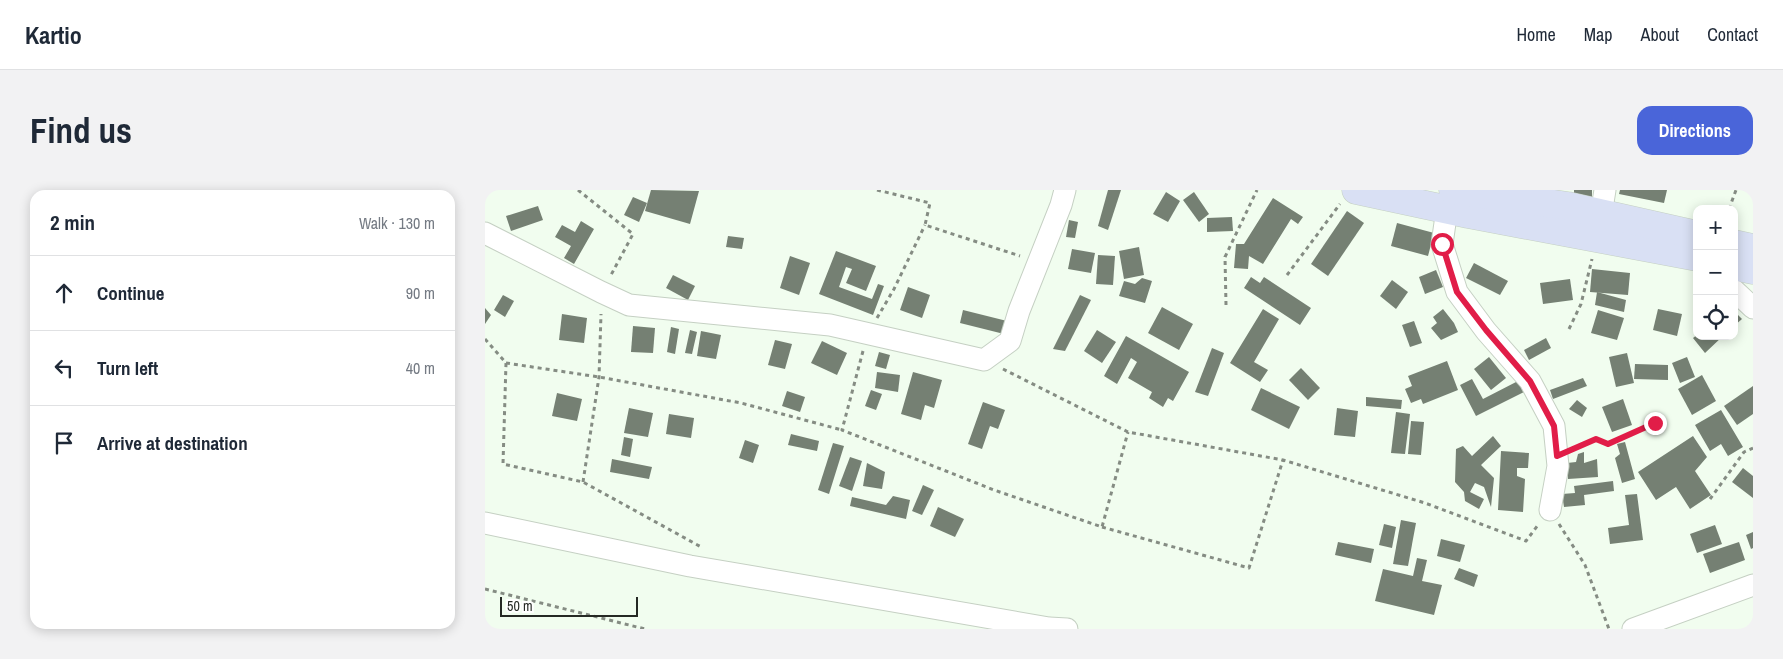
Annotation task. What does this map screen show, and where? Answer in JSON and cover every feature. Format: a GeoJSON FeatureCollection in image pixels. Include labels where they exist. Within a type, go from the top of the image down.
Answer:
{"type":"FeatureCollection","features":[{"type":"Feature","properties":{"kind":"street"},"geometry":{"type":"LineString","coordinates":[[485,233],[601,292],[629,304],[830,325],[984,360],[1010,341],[1019,311],[1061,205],[1065,190]]}},
{"type":"Feature","properties":{"kind":"street"},"geometry":{"type":"LineString","coordinates":[[1351,194],[1450,200],[1601,214],[1693,234]]}},
{"type":"Feature","properties":{"kind":"street"},"geometry":{"type":"LineString","coordinates":[[1450,200],[1485,196],[1566,198],[1693,255]]}},
{"type":"Feature","properties":{"kind":"street"},"geometry":{"type":"LineString","coordinates":[[1450,200],[1442,244],[1457,292],[1486,330],[1530,381],[1554,426],[1558,466],[1550,510]]}},
{"type":"Feature","properties":{"kind":"street"},"geometry":{"type":"LineString","coordinates":[[1738,245],[1753,248]]}},
{"type":"Feature","properties":{"kind":"street"},"geometry":{"type":"LineString","coordinates":[[1738,267],[1753,270]]}},
{"type":"Feature","properties":{"kind":"street"},"geometry":{"type":"LineString","coordinates":[[1738,294],[1753,308]]}},
{"type":"Feature","properties":{"kind":"street"},"geometry":{"type":"LineString","coordinates":[[485,523],[690,566],[1039,626],[1067,629]]}},
{"type":"Feature","properties":{"kind":"street"},"geometry":{"type":"LineString","coordinates":[[1633,629],[1753,585]]}},
{"type":"Feature","properties":{"kind":"path"},"geometry":{"type":"LineString","coordinates":[[578,190],[633,234],[601,292],[599,377],[583,482]]}},
{"type":"Feature","properties":{"kind":"path"},"geometry":{"type":"LineString","coordinates":[[842,430],[867,334],[894,289],[925,226],[930,203],[877,190]]}},
{"type":"Feature","properties":{"kind":"path"},"geometry":{"type":"LineString","coordinates":[[1226,305],[1225,256],[1257,190]]}},
{"type":"Feature","properties":{"kind":"path"},"geometry":{"type":"LineString","coordinates":[[1730,205],[1736,190]]}},
{"type":"Feature","properties":{"kind":"path"},"geometry":{"type":"LineString","coordinates":[[1287,275],[1351,194]]}},
{"type":"Feature","properties":{"kind":"path"},"geometry":{"type":"LineString","coordinates":[[1569,329],[1581,304],[1601,214]]}},
{"type":"Feature","properties":{"kind":"path"},"geometry":{"type":"LineString","coordinates":[[925,226],[1037,262]]}},
{"type":"Feature","properties":{"kind":"path"},"geometry":{"type":"LineString","coordinates":[[485,339],[506,363],[599,377],[741,403],[842,430],[994,490],[1102,527],[1249,568],[1283,460]]}},
{"type":"Feature","properties":{"kind":"path"},"geometry":{"type":"LineString","coordinates":[[984,360],[1128,432],[1283,460],[1425,503],[1526,541],[1550,510],[1585,565],[1609,629]]}},
{"type":"Feature","properties":{"kind":"path"},"geometry":{"type":"LineString","coordinates":[[506,363],[503,464],[583,482],[705,549]]}},
{"type":"Feature","properties":{"kind":"path"},"geometry":{"type":"LineString","coordinates":[[1557,456],[1596,439],[1608,444],[1655,423]]}},
{"type":"Feature","properties":{"kind":"path"},"geometry":{"type":"LineString","coordinates":[[1102,527],[1128,432]]}},
{"type":"Feature","properties":{"kind":"path"},"geometry":{"type":"LineString","coordinates":[[1710,499],[1744,452],[1753,448]]}},
{"type":"Feature","properties":{"kind":"path"},"geometry":{"type":"LineString","coordinates":[[485,589],[645,629]]}},
{"type":"Feature","properties":{"kind":"building"},"geometry":{"type":"Polygon","coordinates":[[[651,190],[699,191],[690,224],[645,211],[651,190]]]}},
{"type":"Feature","properties":{"kind":"building"},"geometry":{"type":"Polygon","coordinates":[[[1108,190],[1121,190],[1108,230],[1098,226],[1108,190]]]}},
{"type":"Feature","properties":{"kind":"building"},"geometry":{"type":"Polygon","coordinates":[[[1574,190],[1592,190],[1592,198],[1574,198],[1574,190]]]}},
{"type":"Feature","properties":{"kind":"building"},"geometry":{"type":"Polygon","coordinates":[[[1620,190],[1667,190],[1664,203],[1619,194],[1620,190]]]}},
{"type":"Feature","properties":{"kind":"building"},"geometry":{"type":"Polygon","coordinates":[[[1166,192],[1180,201],[1168,222],[1153,214],[1166,192]]]}},
{"type":"Feature","properties":{"kind":"building"},"geometry":{"type":"Polygon","coordinates":[[[1194,192],[1209,214],[1199,222],[1183,200],[1194,192]]]}},
{"type":"Feature","properties":{"kind":"building"},"geometry":{"type":"Polygon","coordinates":[[[633,197],[647,203],[639,222],[624,215],[633,197]]]}},
{"type":"Feature","properties":{"kind":"building"},"geometry":{"type":"Polygon","coordinates":[[[1273,198],[1303,217],[1298,224],[1291,219],[1263,264],[1249,256],[1248,269],[1234,268],[1236,244],[1244,244],[1273,198]]]}},
{"type":"Feature","properties":{"kind":"building"},"geometry":{"type":"Polygon","coordinates":[[[538,206],[543,220],[511,231],[506,216],[538,206]]]}},
{"type":"Feature","properties":{"kind":"building"},"geometry":{"type":"Polygon","coordinates":[[[1347,211],[1364,223],[1328,276],[1311,264],[1347,211]]]}},
{"type":"Feature","properties":{"kind":"building"},"geometry":{"type":"Polygon","coordinates":[[[1232,217],[1233,231],[1207,232],[1207,218],[1232,217]]]}},
{"type":"Feature","properties":{"kind":"building"},"geometry":{"type":"Polygon","coordinates":[[[1069,220],[1078,222],[1075,238],[1066,237],[1069,220]]]}},
{"type":"Feature","properties":{"kind":"building"},"geometry":{"type":"Polygon","coordinates":[[[581,221],[594,229],[574,264],[564,258],[571,246],[555,237],[562,225],[575,232],[581,221]]]}},
{"type":"Feature","properties":{"kind":"building"},"geometry":{"type":"Polygon","coordinates":[[[1397,223],[1434,233],[1428,256],[1391,246],[1397,223]]]}},
{"type":"Feature","properties":{"kind":"building"},"geometry":{"type":"Polygon","coordinates":[[[728,236],[744,238],[742,249],[726,247],[728,236]]]}},
{"type":"Feature","properties":{"kind":"building"},"geometry":{"type":"Polygon","coordinates":[[[1139,247],[1144,275],[1124,279],[1119,251],[1139,247]]]}},
{"type":"Feature","properties":{"kind":"building"},"geometry":{"type":"Polygon","coordinates":[[[1072,249],[1095,253],[1091,273],[1068,269],[1072,249]]]}},
{"type":"Feature","properties":{"kind":"building"},"geometry":{"type":"Polygon","coordinates":[[[836,251],[876,266],[866,291],[846,283],[852,269],[846,267],[839,287],[872,299],[878,284],[884,286],[873,315],[819,294],[836,251]]]}},
{"type":"Feature","properties":{"kind":"building"},"geometry":{"type":"Polygon","coordinates":[[[1098,255],[1115,256],[1113,285],[1096,284],[1098,255]]]}},
{"type":"Feature","properties":{"kind":"building"},"geometry":{"type":"Polygon","coordinates":[[[790,256],[810,263],[799,295],[780,288],[790,256]]]}},
{"type":"Feature","properties":{"kind":"building"},"geometry":{"type":"Polygon","coordinates":[[[1474,263],[1508,281],[1500,295],[1466,278],[1474,263]]]}},
{"type":"Feature","properties":{"kind":"building"},"geometry":{"type":"Polygon","coordinates":[[[1592,269],[1630,273],[1628,295],[1590,292],[1592,269]]]}},
{"type":"Feature","properties":{"kind":"building"},"geometry":{"type":"Polygon","coordinates":[[[1436,270],[1443,287],[1425,294],[1419,277],[1436,270]]]}},
{"type":"Feature","properties":{"kind":"building"},"geometry":{"type":"Polygon","coordinates":[[[673,275],[695,286],[688,300],[666,288],[673,275]]]}},
{"type":"Feature","properties":{"kind":"building"},"geometry":{"type":"Polygon","coordinates":[[[1251,277],[1260,283],[1264,277],[1311,308],[1300,325],[1244,288],[1251,277]]]}},
{"type":"Feature","properties":{"kind":"building"},"geometry":{"type":"Polygon","coordinates":[[[1142,278],[1152,281],[1145,303],[1119,296],[1124,281],[1135,284],[1142,278]]]}},
{"type":"Feature","properties":{"kind":"building"},"geometry":{"type":"Polygon","coordinates":[[[1570,279],[1573,300],[1543,304],[1540,283],[1570,279]]]}},
{"type":"Feature","properties":{"kind":"building"},"geometry":{"type":"Polygon","coordinates":[[[1392,280],[1408,292],[1396,309],[1380,296],[1392,280]]]}},
{"type":"Feature","properties":{"kind":"building"},"geometry":{"type":"Polygon","coordinates":[[[908,287],[930,295],[922,318],[900,310],[908,287]]]}},
{"type":"Feature","properties":{"kind":"building"},"geometry":{"type":"Polygon","coordinates":[[[1597,292],[1626,300],[1624,312],[1595,305],[1597,292]]]}},
{"type":"Feature","properties":{"kind":"building"},"geometry":{"type":"Polygon","coordinates":[[[503,295],[514,301],[505,317],[494,310],[503,295]]]}},
{"type":"Feature","properties":{"kind":"building"},"geometry":{"type":"Polygon","coordinates":[[[1080,295],[1091,300],[1065,351],[1053,349],[1080,295]]]}},
{"type":"Feature","properties":{"kind":"building"},"geometry":{"type":"Polygon","coordinates":[[[1162,307],[1193,324],[1179,350],[1148,333],[1162,307]]]}},
{"type":"Feature","properties":{"kind":"building"},"geometry":{"type":"Polygon","coordinates":[[[485,308],[491,315],[485,324],[485,308]]]}},
{"type":"Feature","properties":{"kind":"building"},"geometry":{"type":"Polygon","coordinates":[[[1263,309],[1279,319],[1254,362],[1268,370],[1260,382],[1230,363],[1263,309]]]}},
{"type":"Feature","properties":{"kind":"building"},"geometry":{"type":"Polygon","coordinates":[[[1443,309],[1454,323],[1458,332],[1441,340],[1431,328],[1437,323],[1433,317],[1443,309]]]}},
{"type":"Feature","properties":{"kind":"building"},"geometry":{"type":"Polygon","coordinates":[[[1658,309],[1682,314],[1677,336],[1653,330],[1658,309]]]}},
{"type":"Feature","properties":{"kind":"building"},"geometry":{"type":"Polygon","coordinates":[[[963,310],[1007,321],[1004,334],[960,323],[963,310]]]}},
{"type":"Feature","properties":{"kind":"building"},"geometry":{"type":"Polygon","coordinates":[[[1598,310],[1624,318],[1617,340],[1591,333],[1598,310]]]}},
{"type":"Feature","properties":{"kind":"building"},"geometry":{"type":"Polygon","coordinates":[[[562,314],[587,318],[584,343],[559,340],[562,314]]]}},
{"type":"Feature","properties":{"kind":"building"},"geometry":{"type":"Polygon","coordinates":[[[1414,321],[1422,343],[1410,347],[1402,325],[1414,321]]]}},
{"type":"Feature","properties":{"kind":"building"},"geometry":{"type":"Polygon","coordinates":[[[633,326],[655,328],[653,353],[631,352],[633,326]]]}},
{"type":"Feature","properties":{"kind":"building"},"geometry":{"type":"Polygon","coordinates":[[[671,327],[679,329],[675,354],[667,352],[671,327]]]}},
{"type":"Feature","properties":{"kind":"building"},"geometry":{"type":"Polygon","coordinates":[[[690,330],[697,332],[692,354],[685,353],[690,330]]]}},
{"type":"Feature","properties":{"kind":"building"},"geometry":{"type":"Polygon","coordinates":[[[1097,330],[1116,342],[1102,363],[1084,351],[1097,330]]]}},
{"type":"Feature","properties":{"kind":"building"},"geometry":{"type":"Polygon","coordinates":[[[701,331],[721,335],[716,359],[697,356],[701,331]]]}},
{"type":"Feature","properties":{"kind":"building"},"geometry":{"type":"Polygon","coordinates":[[[1126,336],[1189,372],[1173,401],[1168,398],[1163,407],[1149,398],[1152,392],[1128,378],[1137,362],[1131,358],[1117,384],[1104,376],[1126,336]]]}},
{"type":"Feature","properties":{"kind":"building"},"geometry":{"type":"Polygon","coordinates":[[[1546,338],[1551,348],[1529,360],[1524,350],[1546,338]]]}},
{"type":"Feature","properties":{"kind":"building"},"geometry":{"type":"Polygon","coordinates":[[[775,340],[792,344],[785,369],[768,365],[775,340]]]}},
{"type":"Feature","properties":{"kind":"building"},"geometry":{"type":"Polygon","coordinates":[[[1695,340],[1719,340],[1705,353],[1695,340]]]}},
{"type":"Feature","properties":{"kind":"building"},"geometry":{"type":"Polygon","coordinates":[[[822,341],[847,353],[837,375],[811,363],[822,341]]]}},
{"type":"Feature","properties":{"kind":"building"},"geometry":{"type":"Polygon","coordinates":[[[1212,348],[1224,353],[1208,396],[1195,392],[1212,348]]]}},
{"type":"Feature","properties":{"kind":"building"},"geometry":{"type":"Polygon","coordinates":[[[879,352],[890,355],[886,369],[875,366],[879,352]]]}},
{"type":"Feature","properties":{"kind":"building"},"geometry":{"type":"Polygon","coordinates":[[[1627,353],[1634,383],[1616,387],[1609,357],[1627,353]]]}},
{"type":"Feature","properties":{"kind":"building"},"geometry":{"type":"Polygon","coordinates":[[[1489,357],[1506,378],[1491,390],[1474,369],[1489,357]]]}},
{"type":"Feature","properties":{"kind":"building"},"geometry":{"type":"Polygon","coordinates":[[[1687,357],[1695,377],[1680,383],[1672,363],[1687,357]]]}},
{"type":"Feature","properties":{"kind":"building"},"geometry":{"type":"Polygon","coordinates":[[[1447,361],[1458,390],[1423,404],[1421,399],[1411,403],[1405,389],[1412,386],[1408,376],[1447,361]]]}},
{"type":"Feature","properties":{"kind":"building"},"geometry":{"type":"Polygon","coordinates":[[[1635,364],[1668,365],[1668,380],[1634,379],[1635,364]]]}},
{"type":"Feature","properties":{"kind":"building"},"geometry":{"type":"Polygon","coordinates":[[[1301,368],[1320,388],[1308,400],[1289,380],[1301,368]]]}},
{"type":"Feature","properties":{"kind":"building"},"geometry":{"type":"Polygon","coordinates":[[[877,372],[900,375],[898,392],[875,388],[877,372]]]}},
{"type":"Feature","properties":{"kind":"building"},"geometry":{"type":"Polygon","coordinates":[[[913,372],[942,380],[934,408],[925,405],[921,420],[901,414],[913,372]]]}},
{"type":"Feature","properties":{"kind":"building"},"geometry":{"type":"Polygon","coordinates":[[[1702,375],[1716,401],[1692,415],[1678,389],[1702,375]]]}},
{"type":"Feature","properties":{"kind":"building"},"geometry":{"type":"Polygon","coordinates":[[[1583,378],[1587,386],[1553,399],[1550,390],[1583,378]]]}},
{"type":"Feature","properties":{"kind":"building"},"geometry":{"type":"Polygon","coordinates":[[[1472,379],[1483,399],[1518,381],[1524,392],[1476,416],[1460,385],[1472,379]]]}},
{"type":"Feature","properties":{"kind":"building"},"geometry":{"type":"Polygon","coordinates":[[[1753,386],[1753,414],[1737,425],[1724,406],[1753,386]]]}},
{"type":"Feature","properties":{"kind":"building"},"geometry":{"type":"Polygon","coordinates":[[[1261,388],[1300,407],[1289,429],[1251,410],[1261,388]]]}},
{"type":"Feature","properties":{"kind":"building"},"geometry":{"type":"Polygon","coordinates":[[[871,390],[882,394],[876,410],[865,406],[871,390]]]}},
{"type":"Feature","properties":{"kind":"building"},"geometry":{"type":"Polygon","coordinates":[[[787,391],[805,397],[800,412],[782,406],[787,391]]]}},
{"type":"Feature","properties":{"kind":"building"},"geometry":{"type":"Polygon","coordinates":[[[557,393],[582,399],[577,421],[552,416],[557,393]]]}},
{"type":"Feature","properties":{"kind":"building"},"geometry":{"type":"Polygon","coordinates":[[[1366,397],[1402,400],[1401,409],[1366,406],[1366,397]]]}},
{"type":"Feature","properties":{"kind":"building"},"geometry":{"type":"Polygon","coordinates":[[[1623,399],[1632,425],[1612,432],[1602,407],[1623,399]]]}},
{"type":"Feature","properties":{"kind":"building"},"geometry":{"type":"Polygon","coordinates":[[[1577,400],[1587,408],[1582,417],[1569,409],[1577,400]]]}},
{"type":"Feature","properties":{"kind":"building"},"geometry":{"type":"Polygon","coordinates":[[[983,402],[1005,410],[998,429],[990,426],[982,449],[968,444],[983,402]]]}},
{"type":"Feature","properties":{"kind":"building"},"geometry":{"type":"Polygon","coordinates":[[[629,408],[653,413],[648,437],[624,433],[629,408]]]}},
{"type":"Feature","properties":{"kind":"building"},"geometry":{"type":"Polygon","coordinates":[[[1337,408],[1358,411],[1355,437],[1334,435],[1337,408]]]}},
{"type":"Feature","properties":{"kind":"building"},"geometry":{"type":"Polygon","coordinates":[[[1721,410],[1743,447],[1728,456],[1721,444],[1710,451],[1695,425],[1721,410]]]}},
{"type":"Feature","properties":{"kind":"building"},"geometry":{"type":"Polygon","coordinates":[[[1396,412],[1410,414],[1405,454],[1391,453],[1396,412]]]}},
{"type":"Feature","properties":{"kind":"building"},"geometry":{"type":"Polygon","coordinates":[[[669,414],[694,418],[691,438],[666,434],[669,414]]]}},
{"type":"Feature","properties":{"kind":"building"},"geometry":{"type":"Polygon","coordinates":[[[1411,421],[1424,422],[1421,455],[1408,454],[1411,421]]]}},
{"type":"Feature","properties":{"kind":"building"},"geometry":{"type":"Polygon","coordinates":[[[791,434],[819,441],[817,451],[788,445],[791,434]]]}},
{"type":"Feature","properties":{"kind":"building"},"geometry":{"type":"Polygon","coordinates":[[[1493,436],[1501,446],[1481,465],[1494,478],[1491,507],[1484,487],[1475,483],[1470,492],[1484,499],[1479,509],[1465,501],[1464,492],[1455,482],[1456,449],[1463,446],[1472,456],[1493,436]]]}},
{"type":"Feature","properties":{"kind":"building"},"geometry":{"type":"Polygon","coordinates":[[[1693,436],[1707,457],[1695,471],[1711,495],[1690,509],[1676,487],[1656,500],[1638,472],[1693,436]]]}},
{"type":"Feature","properties":{"kind":"building"},"geometry":{"type":"Polygon","coordinates":[[[624,437],[633,439],[630,457],[621,455],[624,437]]]}},
{"type":"Feature","properties":{"kind":"building"},"geometry":{"type":"Polygon","coordinates":[[[745,440],[759,445],[753,463],[739,458],[745,440]]]}},
{"type":"Feature","properties":{"kind":"building"},"geometry":{"type":"Polygon","coordinates":[[[1625,442],[1635,479],[1622,483],[1615,458],[1620,454],[1617,444],[1625,442]]]}},
{"type":"Feature","properties":{"kind":"building"},"geometry":{"type":"Polygon","coordinates":[[[833,443],[844,446],[829,494],[818,490],[833,443]]]}},
{"type":"Feature","properties":{"kind":"building"},"geometry":{"type":"Polygon","coordinates":[[[1501,451],[1529,453],[1528,468],[1517,468],[1517,476],[1525,479],[1523,512],[1498,510],[1501,451]]]}},
{"type":"Feature","properties":{"kind":"building"},"geometry":{"type":"Polygon","coordinates":[[[1584,452],[1584,463],[1597,459],[1598,477],[1568,479],[1567,463],[1576,462],[1578,454],[1584,452]]]}},
{"type":"Feature","properties":{"kind":"building"},"geometry":{"type":"Polygon","coordinates":[[[850,457],[862,461],[852,491],[839,486],[850,457]]]}},
{"type":"Feature","properties":{"kind":"building"},"geometry":{"type":"Polygon","coordinates":[[[612,459],[652,467],[649,479],[610,472],[612,459]]]}},
{"type":"Feature","properties":{"kind":"building"},"geometry":{"type":"Polygon","coordinates":[[[867,463],[885,472],[882,489],[863,486],[867,463]]]}},
{"type":"Feature","properties":{"kind":"building"},"geometry":{"type":"Polygon","coordinates":[[[1743,468],[1753,476],[1753,498],[1732,482],[1743,468]]]}},
{"type":"Feature","properties":{"kind":"building"},"geometry":{"type":"Polygon","coordinates":[[[1613,481],[1614,491],[1584,495],[1585,505],[1564,507],[1562,494],[1575,493],[1574,486],[1613,481]]]}},
{"type":"Feature","properties":{"kind":"building"},"geometry":{"type":"Polygon","coordinates":[[[923,485],[934,490],[922,515],[912,511],[923,485]]]}},
{"type":"Feature","properties":{"kind":"building"},"geometry":{"type":"Polygon","coordinates":[[[1637,494],[1643,540],[1610,544],[1608,528],[1629,525],[1625,495],[1637,494]]]}},
{"type":"Feature","properties":{"kind":"building"},"geometry":{"type":"Polygon","coordinates":[[[893,496],[910,500],[906,519],[850,506],[852,497],[886,505],[893,496]]]}},
{"type":"Feature","properties":{"kind":"building"},"geometry":{"type":"Polygon","coordinates":[[[938,507],[964,519],[955,537],[930,526],[938,507]]]}},
{"type":"Feature","properties":{"kind":"building"},"geometry":{"type":"Polygon","coordinates":[[[1401,520],[1416,523],[1408,566],[1393,564],[1401,520]]]}},
{"type":"Feature","properties":{"kind":"building"},"geometry":{"type":"Polygon","coordinates":[[[1384,524],[1396,527],[1392,548],[1379,545],[1384,524]]]}},
{"type":"Feature","properties":{"kind":"building"},"geometry":{"type":"Polygon","coordinates":[[[1715,525],[1722,544],[1697,553],[1690,534],[1715,525]]]}},
{"type":"Feature","properties":{"kind":"building"},"geometry":{"type":"Polygon","coordinates":[[[1753,532],[1753,548],[1751,549],[1746,535],[1753,532]]]}},
{"type":"Feature","properties":{"kind":"building"},"geometry":{"type":"Polygon","coordinates":[[[1441,539],[1465,545],[1460,562],[1437,556],[1441,539]]]}},
{"type":"Feature","properties":{"kind":"building"},"geometry":{"type":"Polygon","coordinates":[[[1338,542],[1374,549],[1371,563],[1335,555],[1338,542]]]}},
{"type":"Feature","properties":{"kind":"building"},"geometry":{"type":"Polygon","coordinates":[[[1739,542],[1745,560],[1710,573],[1703,554],[1739,542]]]}},
{"type":"Feature","properties":{"kind":"building"},"geometry":{"type":"Polygon","coordinates":[[[1417,558],[1427,560],[1422,581],[1442,585],[1434,615],[1375,601],[1383,569],[1413,576],[1417,558]]]}},
{"type":"Feature","properties":{"kind":"building"},"geometry":{"type":"Polygon","coordinates":[[[1459,568],[1478,575],[1474,587],[1454,579],[1459,568]]]}},
{"type":"Feature","properties":{"kind":"route"},"geometry":{"type":"LineString","coordinates":[[1442,244],[1457,292],[1486,330],[1530,381],[1554,426],[1557,456],[1596,439],[1608,444],[1655,423]]}}]}
